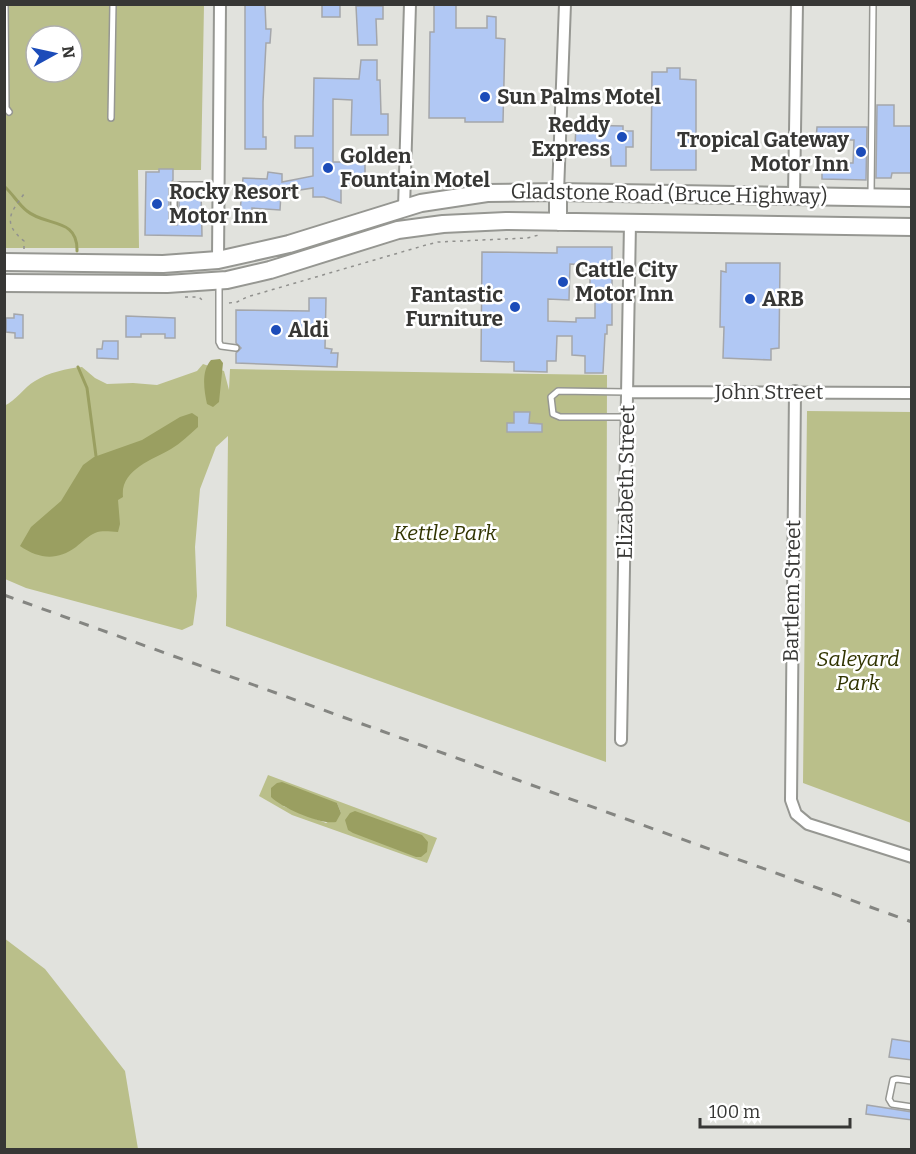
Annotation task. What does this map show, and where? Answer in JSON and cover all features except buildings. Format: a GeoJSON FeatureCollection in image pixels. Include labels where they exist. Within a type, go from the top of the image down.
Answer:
{"type":"FeatureCollection","features":[{"type":"Feature","properties":{"kind":"highway","name":"Gladstone Road (Bruce Highway)"},"geometry":{"type":"LineString","coordinates":[[4,262],[163,264],[218,260],[289,244],[404,208],[468,195],[558,192],[912,198]]}},
{"type":"Feature","properties":{"kind":"highway"},"geometry":{"type":"LineString","coordinates":[[552,228],[558,192]]}},
{"type":"Feature","properties":{"kind":"highway","name":"Gladstone Road (Bruce Highway)"},"geometry":{"type":"LineString","coordinates":[[4,283],[156,284],[219,280],[270,270],[408,228],[443,224],[490,222],[552,228],[630,223],[912,227]]}},
{"type":"Feature","properties":{"kind":"highway"},"geometry":{"type":"LineString","coordinates":[[218,260],[219,280]]}},
{"type":"Feature","properties":{"kind":"street"},"geometry":{"type":"LineString","coordinates":[[218,260],[220,4]]}},
{"type":"Feature","properties":{"kind":"street"},"geometry":{"type":"LineString","coordinates":[[404,208],[410,4]]}},
{"type":"Feature","properties":{"kind":"street"},"geometry":{"type":"LineString","coordinates":[[558,192],[565,4]]}},
{"type":"Feature","properties":{"kind":"street"},"geometry":{"type":"LineString","coordinates":[[794,195],[797,4]]}},
{"type":"Feature","properties":{"kind":"street","name":"Elizabeth Street"},"geometry":{"type":"LineString","coordinates":[[621,740],[630,223]]}},
{"type":"Feature","properties":{"kind":"street","name":"Bartlem Street"},"geometry":{"type":"LineString","coordinates":[[795,391],[790,791],[796,814],[808,824],[912,857]]}},
{"type":"Feature","properties":{"kind":"street","name":"John Street"},"geometry":{"type":"LineString","coordinates":[[627,392],[912,393]]}},
{"type":"Feature","properties":{"kind":"lane"},"geometry":{"type":"LineString","coordinates":[[5,4],[6,108],[9,112]]}},
{"type":"Feature","properties":{"kind":"lane"},"geometry":{"type":"LineString","coordinates":[[111,118],[113,4]]}},
{"type":"Feature","properties":{"kind":"lane"},"geometry":{"type":"LineString","coordinates":[[871,197],[873,4]]}},
{"type":"Feature","properties":{"kind":"lane"},"geometry":{"type":"LineString","coordinates":[[174,221],[174,185],[218,185]]}},
{"type":"Feature","properties":{"kind":"lane"},"geometry":{"type":"LineString","coordinates":[[219,280],[219,342],[222,346],[236,348]]}},
{"type":"Feature","properties":{"kind":"lane"},"geometry":{"type":"LineString","coordinates":[[627,392],[561,391],[553,394],[550,404],[553,414],[560,417],[627,417]]}},
{"type":"Feature","properties":{"kind":"lane"},"geometry":{"type":"LineString","coordinates":[[912,1081],[893,1080],[889,1099],[892,1104],[912,1107]]}},
{"type":"Feature","properties":{"kind":"path"},"geometry":{"type":"LineString","coordinates":[[24,194],[10,214],[10,223],[15,234],[24,241],[24,253]]}},
{"type":"Feature","properties":{"kind":"path"},"geometry":{"type":"LineString","coordinates":[[229,303],[438,242],[527,238],[552,228]]}},
{"type":"Feature","properties":{"kind":"green space"},"geometry":{"type":"Polygon","coordinates":[[[4,5],[204,5],[201,170],[138,170],[139,248],[5,248],[4,5]]]}},
{"type":"Feature","properties":{"kind":"green space","name":"Kettle Park"},"geometry":{"type":"Polygon","coordinates":[[[203,364],[224,371],[229,390],[230,369],[607,375],[606,762],[226,626],[228,436],[216,447],[200,489],[195,547],[197,596],[193,625],[182,630],[26,588],[5,579],[4,406],[35,381],[64,370],[82,367],[107,384],[157,385],[197,371],[203,364]]]}},
{"type":"Feature","properties":{"kind":"green space","name":"Saleyard Park"},"geometry":{"type":"Polygon","coordinates":[[[807,411],[911,412],[911,823],[803,783],[807,411]]]}},
{"type":"Feature","properties":{"kind":"green space"},"geometry":{"type":"Polygon","coordinates":[[[268,775],[437,838],[427,863],[292,815],[259,796],[268,775]],[[337,803],[283,806],[326,823],[341,813],[337,803]]]}},
{"type":"Feature","properties":{"kind":"green space"},"geometry":{"type":"Polygon","coordinates":[[[4,938],[45,969],[125,1071],[138,1149],[5,1149],[4,938]]]}},
{"type":"Feature","properties":{"kind":"shaded area"},"geometry":{"type":"Polygon","coordinates":[[[220,359],[223,363],[219,402],[213,407],[207,404],[204,387],[205,375],[211,360],[220,359]]]}},
{"type":"Feature","properties":{"kind":"shaded area"},"geometry":{"type":"Polygon","coordinates":[[[192,413],[198,417],[198,427],[175,447],[139,467],[127,480],[123,488],[123,497],[118,500],[120,524],[118,532],[95,533],[69,552],[48,557],[34,554],[20,546],[31,527],[61,501],[83,465],[94,457],[142,440],[180,417],[192,413]]]}},
{"type":"Feature","properties":{"kind":"shaded area"},"geometry":{"type":"Polygon","coordinates":[[[282,782],[337,803],[341,813],[336,822],[321,821],[292,811],[276,801],[271,797],[271,788],[282,782]]]}},
{"type":"Feature","properties":{"kind":"shaded area"},"geometry":{"type":"Polygon","coordinates":[[[355,811],[422,835],[428,842],[427,852],[421,857],[416,857],[353,833],[348,830],[345,820],[350,813],[355,811]]]}},
{"type":"Feature","properties":{"kind":"waterway"},"geometry":{"type":"LineString","coordinates":[[4,186],[27,211],[67,228],[76,240],[77,251]]}},
{"type":"Feature","properties":{"kind":"waterway"},"geometry":{"type":"LineString","coordinates":[[78,367],[87,388],[96,456]]}},
{"type":"Feature","properties":{"kind":"railway"},"geometry":{"type":"LineString","coordinates":[[4,595],[912,922]]}},
{"type":"Feature","properties":{"kind":"place","name":"Sun Palms Motel"},"geometry":{"type":"Point","coordinates":[485,97]}},
{"type":"Feature","properties":{"kind":"place","name":"Reddy Express"},"geometry":{"type":"Point","coordinates":[622,137]}},
{"type":"Feature","properties":{"kind":"place","name":"Tropical Gateway Motor Inn"},"geometry":{"type":"Point","coordinates":[861,152]}},
{"type":"Feature","properties":{"kind":"place","name":"Golden Fountain Motel"},"geometry":{"type":"Point","coordinates":[328,168]}},
{"type":"Feature","properties":{"kind":"place","name":"Rocky Resort Motor Inn"},"geometry":{"type":"Point","coordinates":[157,204]}},
{"type":"Feature","properties":{"kind":"place","name":"Cattle City Motor Inn"},"geometry":{"type":"Point","coordinates":[563,282]}},
{"type":"Feature","properties":{"kind":"place","name":"ARB"},"geometry":{"type":"Point","coordinates":[750,299]}},
{"type":"Feature","properties":{"kind":"place","name":"Fantastic Furniture"},"geometry":{"type":"Point","coordinates":[515,307]}},
{"type":"Feature","properties":{"kind":"place","name":"Aldi"},"geometry":{"type":"Point","coordinates":[276,330]}}]}
